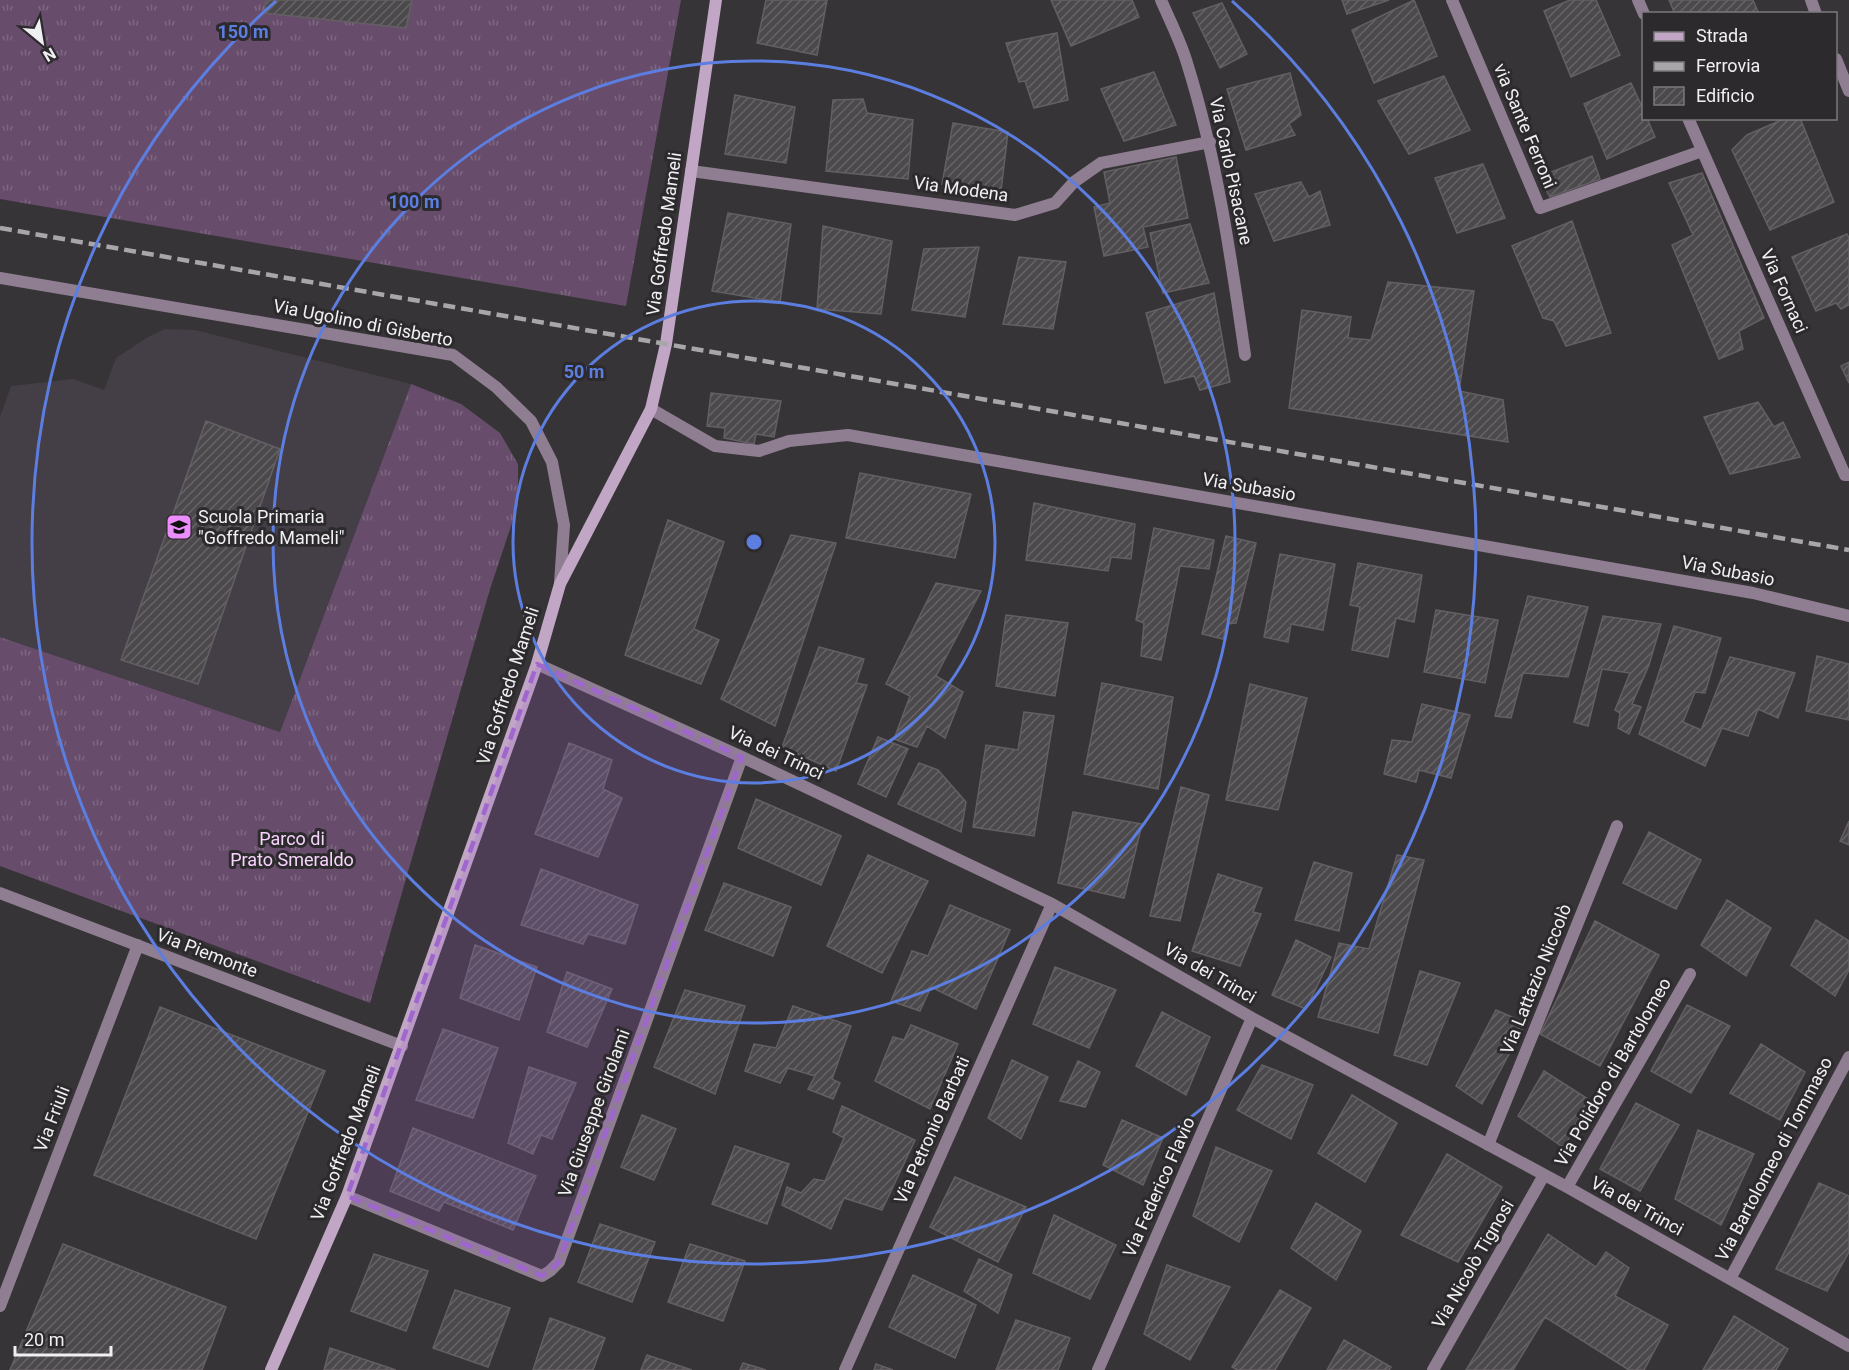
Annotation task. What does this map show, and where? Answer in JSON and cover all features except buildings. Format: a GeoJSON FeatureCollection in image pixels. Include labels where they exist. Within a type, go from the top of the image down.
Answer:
{"type":"FeatureCollection","features":[{"type":"Feature","properties":{"kind":"main road","name":"Via Goffredo Mameli"},"geometry":{"type":"LineString","coordinates":[[271,1370],[347,1196],[537,664],[560,584],[651,409],[666,344],[716,0]]}},
{"type":"Feature","properties":{"kind":"street","name":"Via Carlo Pisacane"},"geometry":{"type":"LineString","coordinates":[[1161,0],[1186,61],[1210,142],[1232,262],[1245,356]]}},
{"type":"Feature","properties":{"kind":"street","name":"via Sante Ferroni"},"geometry":{"type":"LineString","coordinates":[[1452,0],[1540,208],[1702,151]]}},
{"type":"Feature","properties":{"kind":"street"},"geometry":{"type":"LineString","coordinates":[[1837,61],[1849,91]]}},
{"type":"Feature","properties":{"kind":"street","name":"Via Fornaci"},"geometry":{"type":"LineString","coordinates":[[1689,120],[1845,474],[1849,475]]}},
{"type":"Feature","properties":{"kind":"street","name":"Via Modena"},"geometry":{"type":"LineString","coordinates":[[691,171],[1016,215],[1055,204],[1074,182],[1101,164],[1210,142]]}},
{"type":"Feature","properties":{"kind":"street","name":"Via Ugolino di Gisberto"},"geometry":{"type":"LineString","coordinates":[[0,278],[453,355],[496,387],[531,421],[552,462],[564,525],[560,584]]}},
{"type":"Feature","properties":{"kind":"street","name":"Via Subasio"},"geometry":{"type":"LineString","coordinates":[[651,409],[715,446],[759,451],[789,441],[848,435],[1753,593],[1849,616]]}},
{"type":"Feature","properties":{"kind":"street","name":"Via dei Trinci"},"geometry":{"type":"LineString","coordinates":[[537,664],[742,757],[1052,904],[1252,1018],[1567,1187],[1849,1346]]}},
{"type":"Feature","properties":{"kind":"street","name":"Via Giuseppe Girolami"},"geometry":{"type":"LineString","coordinates":[[347,1196],[542,1276],[559,1262],[742,757]]}},
{"type":"Feature","properties":{"kind":"street","name":"Via Lattazio Niccolò"},"geometry":{"type":"LineString","coordinates":[[1488,1145],[1617,826]]}},
{"type":"Feature","properties":{"kind":"street","name":"Via Piemonte"},"geometry":{"type":"LineString","coordinates":[[0,892],[402,1046]]}},
{"type":"Feature","properties":{"kind":"street","name":"Via Petronio Barbati"},"geometry":{"type":"LineString","coordinates":[[845,1370],[1052,904]]}},
{"type":"Feature","properties":{"kind":"street","name":"Via Friuli"},"geometry":{"type":"LineString","coordinates":[[0,1305],[138,945]]}},
{"type":"Feature","properties":{"kind":"street","name":"Via Polidoro di Bartolomeo"},"geometry":{"type":"LineString","coordinates":[[1567,1187],[1690,974]]}},
{"type":"Feature","properties":{"kind":"street","name":"Via Federico Flavio"},"geometry":{"type":"LineString","coordinates":[[1098,1370],[1252,1018]]}},
{"type":"Feature","properties":{"kind":"street","name":"Via Bartolomeo di Tommaso"},"geometry":{"type":"LineString","coordinates":[[1730,1279],[1849,1057]]}},
{"type":"Feature","properties":{"kind":"street","name":"Via Nicolò Tignosi"},"geometry":{"type":"LineString","coordinates":[[1433,1370],[1544,1175]]}},
{"type":"Feature","properties":{"kind":"highlighted area"},"geometry":{"type":"Polygon","coordinates":[[[537,664],[742,757],[559,1262],[542,1276],[347,1196],[537,664]]]}},
{"type":"Feature","properties":{"kind":"shaded area","name":"Scuola Primaria \"Goffredo Mameli\""},"geometry":{"type":"Polygon","coordinates":[[[165,329],[195,330],[411,384],[280,732],[0,637],[0,417],[11,386],[73,379],[104,390],[116,358],[165,329]]]}},
{"type":"Feature","properties":{"kind":"green space"},"geometry":{"type":"Polygon","coordinates":[[[0,0],[681,0],[626,306],[0,199],[0,0]]]}},
{"type":"Feature","properties":{"kind":"green space","name":"Parco di Prato Smeraldo"},"geometry":{"type":"Polygon","coordinates":[[[411,384],[461,404],[500,433],[518,464],[518,505],[490,589],[370,1003],[0,866],[0,637],[280,732],[411,384]]]}},
{"type":"Feature","properties":{"kind":"railway"},"geometry":{"type":"LineString","coordinates":[[0,228],[1849,550]]}},
{"type":"Feature","properties":{"kind":"place","name":"Scuola Primaria \"Goffredo Mameli\""},"geometry":{"type":"Point","coordinates":[179,527]}}]}
